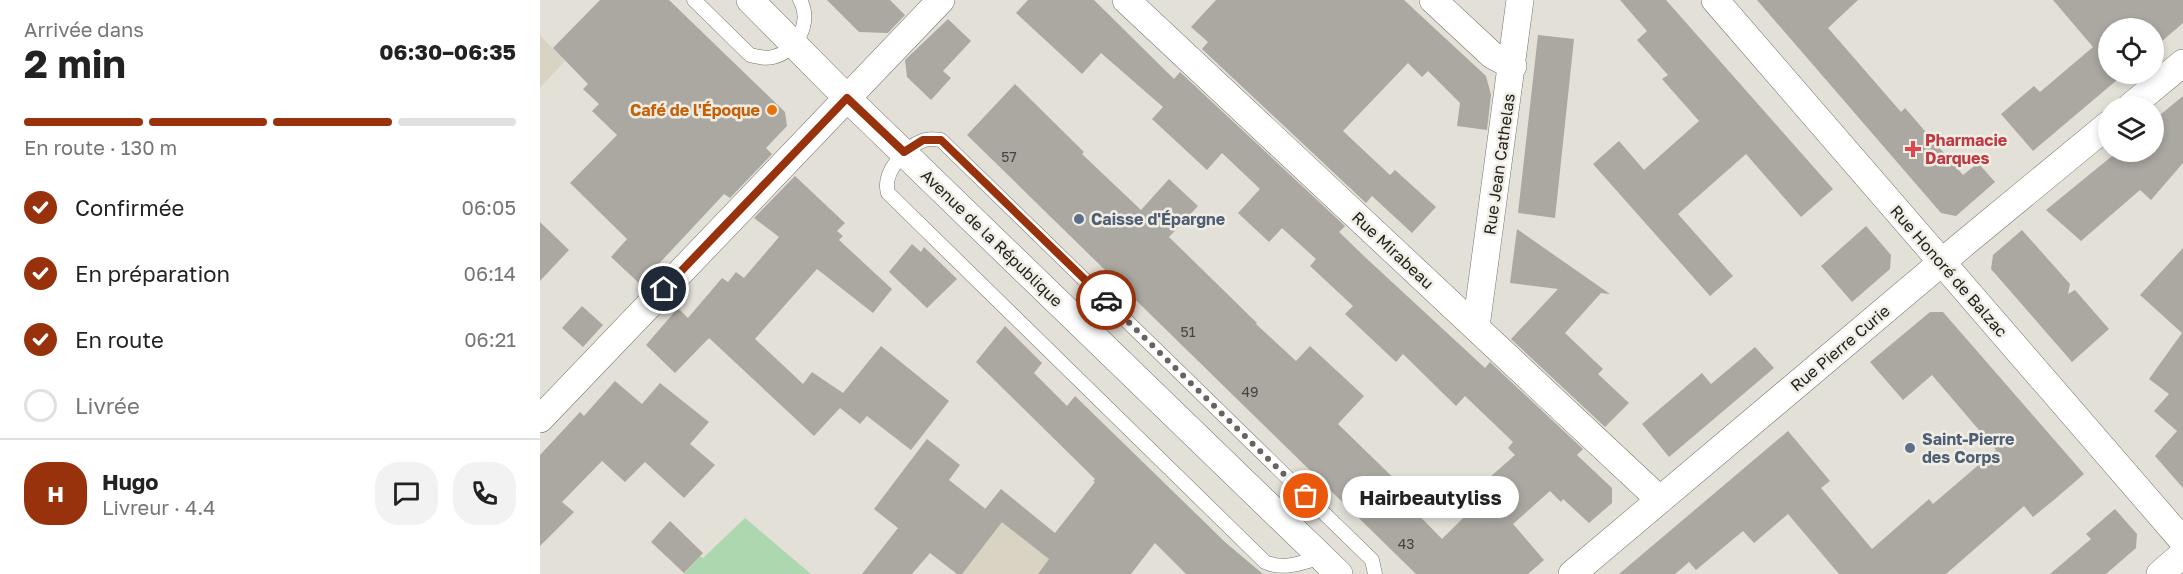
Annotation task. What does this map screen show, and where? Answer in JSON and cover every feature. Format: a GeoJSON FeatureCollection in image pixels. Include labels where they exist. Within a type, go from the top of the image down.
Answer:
{"type":"FeatureCollection","features":[{"type":"Feature","properties":{"kind":"street","name":"Avenue de la République"},"geometry":{"type":"LineString","coordinates":[[750,0],[847,98],[1330,566]]}},
{"type":"Feature","properties":{"kind":"street"},"geometry":{"type":"LineString","coordinates":[[540,419],[941,0]]}},
{"type":"Feature","properties":{"kind":"street","name":"Rue Mirabeau"},"geometry":{"type":"LineString","coordinates":[[1126,0],[1660,500]]}},
{"type":"Feature","properties":{"kind":"street"},"geometry":{"type":"LineString","coordinates":[[1433,0],[1492,55],[1513,66]]}},
{"type":"Feature","properties":{"kind":"street","name":"Rue Jean Cathelas"},"geometry":{"type":"LineString","coordinates":[[1476,327],[1513,66],[1520,0]]}},
{"type":"Feature","properties":{"kind":"street","name":"Rue Honoré de Balzac"},"geometry":{"type":"LineString","coordinates":[[1715,0],[2181,537]]}},
{"type":"Feature","properties":{"kind":"street"},"geometry":{"type":"LineString","coordinates":[[2143,96],[2183,63]]}},
{"type":"Feature","properties":{"kind":"street","name":"Rue Pierre Curie"},"geometry":{"type":"LineString","coordinates":[[1572,574],[2098,133]]}},
{"type":"Feature","properties":{"kind":"street"},"geometry":{"type":"LineString","coordinates":[[2160,574],[2181,537]]}},
{"type":"Feature","properties":{"kind":"lane"},"geometry":{"type":"LineString","coordinates":[[694,0],[750,55],[762,58],[771,58],[781,54],[794,43],[804,28],[806,15],[800,0]]}},
{"type":"Feature","properties":{"kind":"lane"},"geometry":{"type":"LineString","coordinates":[[1330,566],[1274,566],[1265,562],[888,193],[886,186],[888,178],[904,152],[923,140],[941,140],[1372,560],[1375,574]]}},
{"type":"Feature","properties":{"kind":"shaded area"},"geometry":{"type":"Polygon","coordinates":[[[540,35],[565,61],[540,88],[540,35]]]}},
{"type":"Feature","properties":{"kind":"shaded area"},"geometry":{"type":"Polygon","coordinates":[[[916,454],[1040,552],[1062,524],[1126,574],[957,574],[874,509],[916,454]]]}},
{"type":"Feature","properties":{"kind":"green space"},"geometry":{"type":"Polygon","coordinates":[[[745,518],[811,574],[684,574],[700,556],[703,558],[745,518]]]}},
{"type":"Feature","properties":{"kind":"building"},"geometry":{"type":"Polygon","coordinates":[[[600,0],[669,0],[785,112],[787,126],[766,148],[772,154],[730,198],[724,194],[640,284],[611,257],[627,239],[570,183],[617,135],[592,111],[599,104],[583,89],[588,84],[553,48],[600,0]]]}},
{"type":"Feature","properties":{"kind":"building"},"geometry":{"type":"Polygon","coordinates":[[[827,0],[890,0],[905,15],[888,33],[859,32],[827,0]]]}},
{"type":"Feature","properties":{"kind":"building"},"geometry":{"type":"Polygon","coordinates":[[[1028,0],[1094,0],[1174,79],[1180,72],[1345,226],[1339,232],[1366,258],[1485,368],[1490,362],[1583,449],[1577,455],[1612,488],[1612,503],[1589,523],[1563,499],[1561,502],[1550,491],[1513,524],[1544,560],[1528,574],[1416,574],[967,135],[1015,84],[1084,152],[1082,154],[1141,210],[1169,179],[1198,206],[1169,237],[1296,361],[1310,346],[1364,396],[1338,424],[1409,493],[1403,499],[1442,539],[1487,494],[1480,486],[1515,455],[1508,448],[1513,442],[1465,396],[1456,406],[1403,354],[1396,362],[1345,314],[1353,306],[1310,266],[1316,259],[1282,228],[1269,242],[1238,213],[1260,189],[1222,153],[1207,170],[1152,119],[1163,107],[1101,53],[1082,74],[1016,13],[1028,0]]]}},
{"type":"Feature","properties":{"kind":"building"},"geometry":{"type":"Polygon","coordinates":[[[1216,0],[1404,0],[1486,76],[1491,95],[1487,130],[1457,126],[1460,103],[1428,71],[1422,77],[1408,63],[1343,131],[1390,175],[1395,170],[1436,207],[1412,233],[1372,196],[1366,203],[1202,49],[1208,42],[1191,27],[1216,0]]]}},
{"type":"Feature","properties":{"kind":"building"},"geometry":{"type":"Polygon","coordinates":[[[1620,0],[1666,0],[1833,189],[1801,217],[1746,154],[1678,214],[1733,276],[1710,296],[1593,164],[1619,141],[1644,170],[1699,121],[1662,79],[1668,75],[1637,40],[1647,31],[1620,0]]]}},
{"type":"Feature","properties":{"kind":"building"},"geometry":{"type":"Polygon","coordinates":[[[1757,0],[1858,0],[1828,28],[1901,112],[1905,108],[1963,175],[1978,163],[1995,182],[1956,216],[1941,213],[1757,0]]]}},
{"type":"Feature","properties":{"kind":"building"},"geometry":{"type":"Polygon","coordinates":[[[2053,0],[2183,0],[2183,23],[2164,39],[2164,18],[2098,18],[2098,84],[2112,84],[2033,151],[2001,114],[2034,86],[2040,92],[2093,47],[2053,0]]]}},
{"type":"Feature","properties":{"kind":"building"},"geometry":{"type":"Polygon","coordinates":[[[948,19],[971,41],[943,71],[951,78],[931,100],[907,77],[905,60],[948,19]]]}},
{"type":"Feature","properties":{"kind":"building"},"geometry":{"type":"Polygon","coordinates":[[[1538,35],[1574,39],[1555,218],[1518,213],[1538,35]]]}},
{"type":"Feature","properties":{"kind":"building"},"geometry":{"type":"Polygon","coordinates":[[[2183,96],[2183,163],[2151,200],[2140,190],[2081,241],[2046,210],[2105,162],[2164,162],[2164,112],[2183,96]]]}},
{"type":"Feature","properties":{"kind":"building"},"geometry":{"type":"Polygon","coordinates":[[[795,176],[845,223],[837,231],[843,236],[839,240],[892,289],[873,313],[817,269],[755,339],[803,384],[812,372],[843,393],[881,346],[949,401],[911,450],[867,416],[860,424],[840,408],[814,436],[709,338],[675,373],[646,345],[678,308],[688,318],[722,278],[728,282],[736,272],[744,278],[779,237],[754,218],[795,176]]]}},
{"type":"Feature","properties":{"kind":"building"},"geometry":{"type":"Polygon","coordinates":[[[540,222],[569,250],[540,281],[540,222]]]}},
{"type":"Feature","properties":{"kind":"building"},"geometry":{"type":"Polygon","coordinates":[[[1866,226],[1891,255],[1890,269],[1852,302],[1821,266],[1866,226]]]}},
{"type":"Feature","properties":{"kind":"building"},"geometry":{"type":"Polygon","coordinates":[[[1517,229],[1610,294],[1601,293],[1565,333],[1603,369],[1598,374],[1629,403],[1605,427],[1511,339],[1558,289],[1510,283],[1517,229]]]}},
{"type":"Feature","properties":{"kind":"building"},"geometry":{"type":"Polygon","coordinates":[[[2022,230],[2070,284],[2068,294],[2075,290],[2109,329],[2072,362],[1991,269],[1993,255],[2022,230]]]}},
{"type":"Feature","properties":{"kind":"building"},"geometry":{"type":"Polygon","coordinates":[[[912,244],[921,252],[924,247],[957,279],[927,308],[889,272],[912,244]]]}},
{"type":"Feature","properties":{"kind":"building"},"geometry":{"type":"Polygon","coordinates":[[[2183,248],[2183,488],[2155,456],[2177,431],[2154,411],[2169,394],[2149,379],[2182,333],[2140,295],[2183,248]]]}},
{"type":"Feature","properties":{"kind":"building"},"geometry":{"type":"Polygon","coordinates":[[[582,306],[603,325],[583,347],[562,328],[582,306]]]}},
{"type":"Feature","properties":{"kind":"building"},"geometry":{"type":"Polygon","coordinates":[[[1930,312],[1943,312],[2084,474],[2055,499],[2033,517],[2024,506],[1946,574],[1839,574],[1788,514],[1754,543],[1743,531],[1696,570],[1689,562],[1675,574],[1619,574],[1788,431],[1830,481],[1821,488],[1872,549],[1929,499],[1933,504],[1996,450],[1932,375],[1903,400],[1870,362],[1930,312]]]}},
{"type":"Feature","properties":{"kind":"building"},"geometry":{"type":"Polygon","coordinates":[[[1005,326],[1042,363],[1034,373],[1067,406],[1075,396],[1226,543],[1263,574],[1186,574],[1155,543],[1131,574],[1038,574],[1049,559],[985,509],[1001,489],[1055,533],[1095,479],[976,362],[1005,326]]]}},
{"type":"Feature","properties":{"kind":"building"},"geometry":{"type":"Polygon","coordinates":[[[1755,347],[1774,368],[1669,457],[1642,424],[1702,373],[1711,384],[1755,347]]]}},
{"type":"Feature","properties":{"kind":"building"},"geometry":{"type":"Polygon","coordinates":[[[615,381],[642,404],[660,383],[709,422],[690,444],[715,465],[684,498],[645,462],[625,482],[602,461],[562,502],[574,512],[540,546],[540,455],[580,412],[584,416],[615,381]]]}},
{"type":"Feature","properties":{"kind":"building"},"geometry":{"type":"Polygon","coordinates":[[[927,439],[960,465],[949,480],[1002,522],[962,574],[957,574],[930,553],[912,574],[862,574],[898,528],[874,509],[927,439]]]}},
{"type":"Feature","properties":{"kind":"building"},"geometry":{"type":"Polygon","coordinates":[[[2115,509],[2137,534],[2136,548],[2106,574],[2050,574],[2091,539],[2086,534],[2115,509]]]}},
{"type":"Feature","properties":{"kind":"building"},"geometry":{"type":"Polygon","coordinates":[[[670,521],[703,553],[684,573],[651,542],[670,521]]]}},
{"type":"Feature","properties":{"kind":"way so far"},"geometry":{"type":"LineString","coordinates":[[1106,300],[1306,496]]}},
{"type":"Feature","properties":{"kind":"place","name":"Café de l'Époque"},"geometry":{"type":"Point","coordinates":[772,110]}},
{"type":"Feature","properties":{"kind":"place","name":"Pharmacie Darques"},"geometry":{"type":"Point","coordinates":[1913,149]}},
{"type":"Feature","properties":{"kind":"place","name":"Caisse d'Épargne"},"geometry":{"type":"Point","coordinates":[1079,219]}},
{"type":"Feature","properties":{"kind":"place","name":"Saint-Pierre des Corps"},"geometry":{"type":"Point","coordinates":[1910,448]}},
{"type":"Feature","properties":{"kind":"place","name":"Hairbeautyliss"},"geometry":{"type":"Point","coordinates":[1306,496]}},
{"type":"Feature","properties":{"kind":"route"},"geometry":{"type":"LineString","coordinates":[[664,289],[847,98],[904,152],[923,140],[941,140],[1106,300]]}}]}
